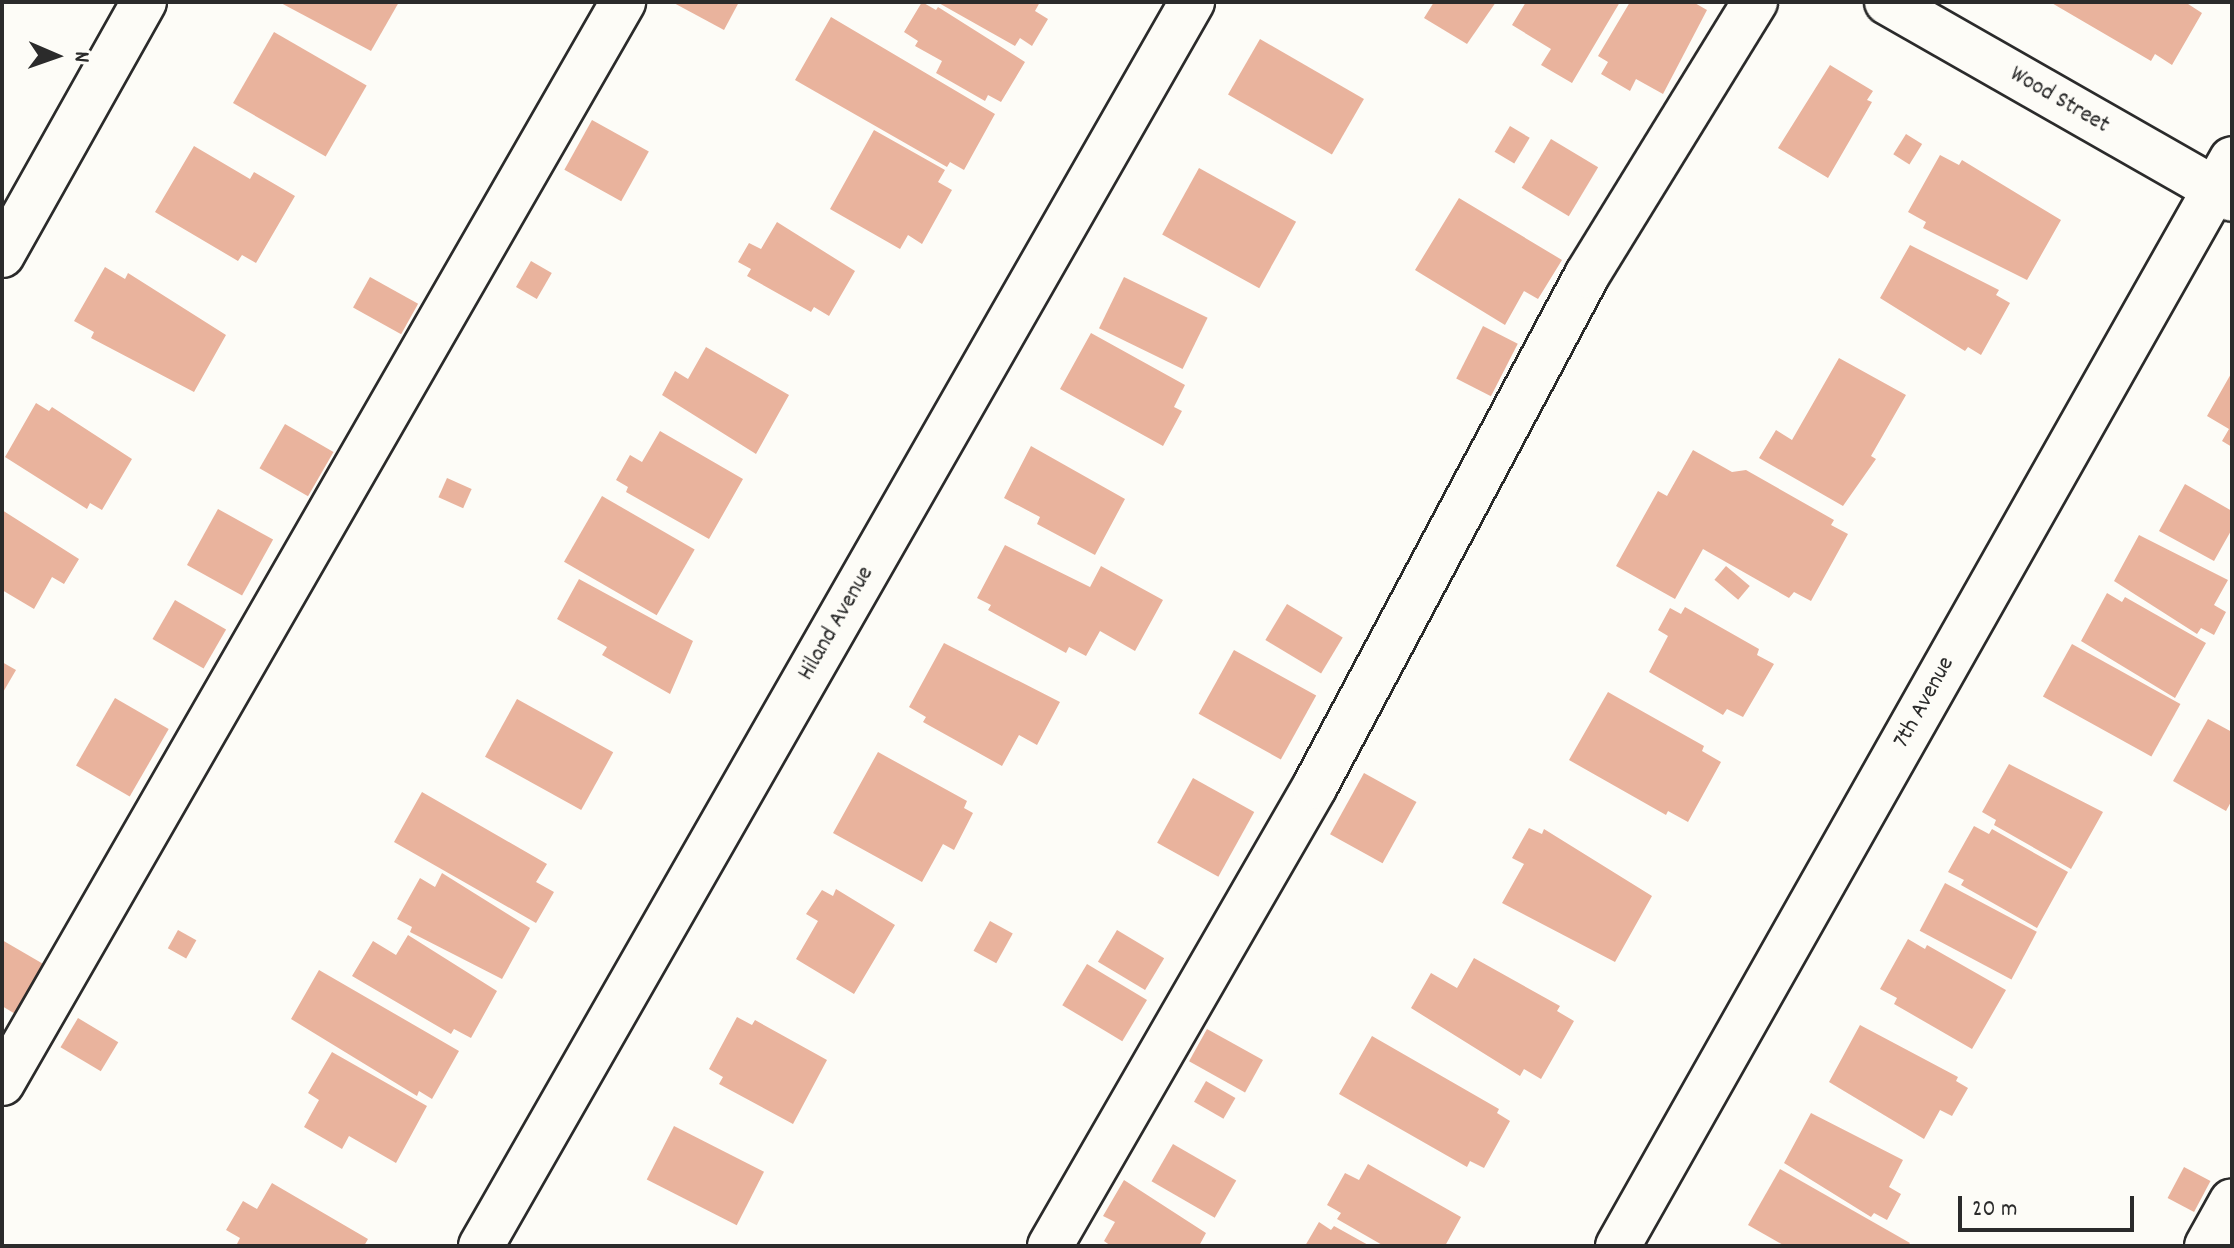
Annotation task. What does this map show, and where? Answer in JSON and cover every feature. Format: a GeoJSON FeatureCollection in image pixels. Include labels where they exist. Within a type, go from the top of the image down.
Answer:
{"type":"FeatureCollection","features":[{"type":"Feature","properties":{"kind":"street"},"geometry":{"type":"LineString","coordinates":[[2,255],[144,2]]}},
{"type":"Feature","properties":{"kind":"street"},"geometry":{"type":"LineString","coordinates":[[2,1083],[623,2]]}},
{"type":"Feature","properties":{"kind":"street","name":"Hiland Avenue"},"geometry":{"type":"LineString","coordinates":[[481,1246],[1192,2]]}},
{"type":"Feature","properties":{"kind":"street"},"geometry":{"type":"LineString","coordinates":[[1050,1246],[1315,786],[1587,275],[1755,2]]}},
{"type":"Feature","properties":{"kind":"street","name":"Wood Street"},"geometry":{"type":"LineString","coordinates":[[1887,2],[2226,183]]}},
{"type":"Feature","properties":{"kind":"street","name":"7th Avenue"},"geometry":{"type":"LineString","coordinates":[[1618,1246],[2226,183]]}},
{"type":"Feature","properties":{"kind":"street"},"geometry":{"type":"LineString","coordinates":[[2207,1246],[2232,1201]]}},
{"type":"Feature","properties":{"kind":"building"},"geometry":{"type":"Polygon","coordinates":[[[279,2],[399,2],[371,51],[279,2]]]}},
{"type":"Feature","properties":{"kind":"building"},"geometry":{"type":"Polygon","coordinates":[[[672,2],[739,2],[724,30],[672,2]]]}},
{"type":"Feature","properties":{"kind":"building"},"geometry":{"type":"Polygon","coordinates":[[[922,2],[936,10],[938,7],[1025,62],[1001,102],[988,95],[985,101],[936,73],[942,61],[915,46],[918,41],[904,32],[922,2]]]}},
{"type":"Feature","properties":{"kind":"building"},"geometry":{"type":"Polygon","coordinates":[[[937,2],[1040,2],[1035,11],[1048,19],[1032,46],[1020,38],[1015,46],[937,2]]]}},
{"type":"Feature","properties":{"kind":"building"},"geometry":{"type":"Polygon","coordinates":[[[1434,2],[1496,2],[1467,44],[1424,18],[1434,2]]]}},
{"type":"Feature","properties":{"kind":"building"},"geometry":{"type":"Polygon","coordinates":[[[1526,2],[1620,2],[1572,83],[1541,65],[1551,49],[1512,25],[1526,2]]]}},
{"type":"Feature","properties":{"kind":"building"},"geometry":{"type":"Polygon","coordinates":[[[1630,2],[1693,2],[1707,10],[1663,94],[1636,79],[1630,91],[1601,74],[1608,62],[1598,56],[1630,2]]]}},
{"type":"Feature","properties":{"kind":"building"},"geometry":{"type":"Polygon","coordinates":[[[2050,2],[2185,2],[2202,13],[2172,65],[2155,54],[2151,61],[2050,2]]]}},
{"type":"Feature","properties":{"kind":"building"},"geometry":{"type":"Polygon","coordinates":[[[831,17],[995,114],[964,170],[950,162],[947,167],[795,80],[831,17]]]}},
{"type":"Feature","properties":{"kind":"building"},"geometry":{"type":"Polygon","coordinates":[[[274,32],[367,86],[326,157],[233,103],[274,32]]]}},
{"type":"Feature","properties":{"kind":"building"},"geometry":{"type":"Polygon","coordinates":[[[1260,39],[1364,99],[1332,154],[1228,94],[1260,39]]]}},
{"type":"Feature","properties":{"kind":"building"},"geometry":{"type":"Polygon","coordinates":[[[1830,65],[1873,91],[1867,100],[1872,102],[1828,178],[1778,148],[1830,65]]]}},
{"type":"Feature","properties":{"kind":"building"},"geometry":{"type":"Polygon","coordinates":[[[592,120],[649,152],[621,201],[564,170],[592,120]]]}},
{"type":"Feature","properties":{"kind":"building"},"geometry":{"type":"Polygon","coordinates":[[[1510,126],[1530,138],[1514,164],[1495,152],[1510,126]]]}},
{"type":"Feature","properties":{"kind":"building"},"geometry":{"type":"Polygon","coordinates":[[[874,130],[945,170],[938,182],[952,190],[922,244],[908,235],[900,249],[830,209],[874,130]]]}},
{"type":"Feature","properties":{"kind":"building"},"geometry":{"type":"Polygon","coordinates":[[[1906,134],[1922,144],[1909,164],[1893,154],[1906,134]]]}},
{"type":"Feature","properties":{"kind":"building"},"geometry":{"type":"Polygon","coordinates":[[[1551,139],[1598,167],[1569,216],[1522,188],[1551,139]]]}},
{"type":"Feature","properties":{"kind":"building"},"geometry":{"type":"Polygon","coordinates":[[[194,146],[250,179],[254,172],[295,196],[256,263],[242,255],[238,261],[155,212],[194,146]]]}},
{"type":"Feature","properties":{"kind":"building"},"geometry":{"type":"Polygon","coordinates":[[[1940,155],[1959,165],[1962,160],[2061,220],[2027,280],[1923,228],[1926,222],[1908,212],[1940,155]]]}},
{"type":"Feature","properties":{"kind":"building"},"geometry":{"type":"Polygon","coordinates":[[[1199,168],[1296,222],[1259,288],[1162,234],[1199,168]]]}},
{"type":"Feature","properties":{"kind":"building"},"geometry":{"type":"Polygon","coordinates":[[[1459,198],[1562,260],[1538,299],[1524,291],[1505,325],[1415,270],[1459,198]]]}},
{"type":"Feature","properties":{"kind":"building"},"geometry":{"type":"Polygon","coordinates":[[[777,222],[855,271],[829,316],[814,307],[811,312],[747,276],[751,269],[738,262],[749,243],[761,249],[777,222]]]}},
{"type":"Feature","properties":{"kind":"building"},"geometry":{"type":"Polygon","coordinates":[[[1910,245],[1999,290],[1996,295],[2010,303],[1981,355],[1968,347],[1965,351],[1880,298],[1910,245]]]}},
{"type":"Feature","properties":{"kind":"building"},"geometry":{"type":"Polygon","coordinates":[[[531,261],[552,273],[537,299],[516,287],[531,261]]]}},
{"type":"Feature","properties":{"kind":"building"},"geometry":{"type":"Polygon","coordinates":[[[105,267],[125,279],[128,273],[226,335],[194,392],[91,338],[94,332],[74,321],[105,267]]]}},
{"type":"Feature","properties":{"kind":"building"},"geometry":{"type":"Polygon","coordinates":[[[370,277],[418,304],[401,334],[353,308],[370,277]]]}},
{"type":"Feature","properties":{"kind":"building"},"geometry":{"type":"Polygon","coordinates":[[[1124,277],[1208,318],[1183,369],[1099,328],[1124,277]]]}},
{"type":"Feature","properties":{"kind":"building"},"geometry":{"type":"Polygon","coordinates":[[[1483,326],[1518,344],[1491,396],[1456,379],[1483,326]]]}},
{"type":"Feature","properties":{"kind":"building"},"geometry":{"type":"Polygon","coordinates":[[[1091,333],[1185,385],[1174,407],[1182,411],[1163,446],[1060,389],[1091,333]]]}},
{"type":"Feature","properties":{"kind":"building"},"geometry":{"type":"Polygon","coordinates":[[[706,347],[789,395],[756,454],[662,395],[675,371],[688,379],[706,347]]]}},
{"type":"Feature","properties":{"kind":"building"},"geometry":{"type":"Polygon","coordinates":[[[1839,358],[1906,395],[1871,456],[1876,459],[1843,506],[1759,458],[1776,430],[1792,440],[1839,358]]]}},
{"type":"Feature","properties":{"kind":"building"},"geometry":{"type":"Polygon","coordinates":[[[2232,372],[2232,447],[2222,441],[2229,429],[2207,416],[2232,372]]]}},
{"type":"Feature","properties":{"kind":"building"},"geometry":{"type":"Polygon","coordinates":[[[36,403],[49,411],[52,407],[132,459],[102,510],[90,503],[87,509],[5,457],[36,403]]]}},
{"type":"Feature","properties":{"kind":"building"},"geometry":{"type":"Polygon","coordinates":[[[285,424],[333,452],[308,496],[260,468],[285,424]]]}},
{"type":"Feature","properties":{"kind":"building"},"geometry":{"type":"Polygon","coordinates":[[[660,431],[743,479],[709,539],[626,492],[628,487],[616,480],[630,455],[642,462],[660,431]]]}},
{"type":"Feature","properties":{"kind":"building"},"geometry":{"type":"Polygon","coordinates":[[[1031,446],[1125,499],[1095,555],[1037,524],[1040,517],[1004,498],[1031,446]]]}},
{"type":"Feature","properties":{"kind":"building"},"geometry":{"type":"Polygon","coordinates":[[[1693,450],[1732,472],[1746,470],[1834,520],[1831,525],[1848,534],[1811,601],[1794,592],[1789,598],[1703,549],[1675,599],[1616,566],[1658,491],[1667,496],[1693,450]]]}},
{"type":"Feature","properties":{"kind":"building"},"geometry":{"type":"Polygon","coordinates":[[[447,478],[472,489],[463,508],[438,497],[447,478]]]}},
{"type":"Feature","properties":{"kind":"building"},"geometry":{"type":"Polygon","coordinates":[[[2185,484],[2232,511],[2232,529],[2214,561],[2159,531],[2185,484]]]}},
{"type":"Feature","properties":{"kind":"building"},"geometry":{"type":"Polygon","coordinates":[[[602,496],[695,550],[657,615],[564,562],[602,496]]]}},
{"type":"Feature","properties":{"kind":"building"},"geometry":{"type":"Polygon","coordinates":[[[218,509],[273,540],[242,596],[187,565],[218,509]]]}},
{"type":"Feature","properties":{"kind":"building"},"geometry":{"type":"Polygon","coordinates":[[[2,510],[79,559],[64,584],[52,577],[34,609],[2,590],[2,510]]]}},
{"type":"Feature","properties":{"kind":"building"},"geometry":{"type":"Polygon","coordinates":[[[2139,535],[2228,580],[2214,605],[2226,612],[2214,635],[2201,628],[2197,634],[2114,581],[2139,535]]]}},
{"type":"Feature","properties":{"kind":"building"},"geometry":{"type":"Polygon","coordinates":[[[1005,545],[1090,587],[1101,566],[1163,600],[1135,651],[1100,631],[1086,656],[1069,647],[1066,653],[988,610],[991,605],[977,598],[1005,545]]]}},
{"type":"Feature","properties":{"kind":"building"},"geometry":{"type":"Polygon","coordinates":[[[1726,566],[1750,586],[1738,600],[1714,580],[1726,566]]]}},
{"type":"Feature","properties":{"kind":"building"},"geometry":{"type":"Polygon","coordinates":[[[579,579],[693,641],[670,694],[602,655],[607,647],[557,619],[579,579]]]}},
{"type":"Feature","properties":{"kind":"building"},"geometry":{"type":"Polygon","coordinates":[[[2107,593],[2122,602],[2125,597],[2206,643],[2175,698],[2081,641],[2107,593]]]}},
{"type":"Feature","properties":{"kind":"building"},"geometry":{"type":"Polygon","coordinates":[[[175,600],[226,630],[204,668],[152,639],[175,600]]]}},
{"type":"Feature","properties":{"kind":"building"},"geometry":{"type":"Polygon","coordinates":[[[1287,604],[1343,637],[1321,673],[1265,640],[1287,604]]]}},
{"type":"Feature","properties":{"kind":"building"},"geometry":{"type":"Polygon","coordinates":[[[1685,607],[1759,649],[1757,655],[1774,664],[1743,717],[1727,709],[1723,715],[1649,672],[1668,636],[1658,630],[1670,608],[1681,614],[1685,607]]]}},
{"type":"Feature","properties":{"kind":"building"},"geometry":{"type":"Polygon","coordinates":[[[944,643],[1060,702],[1037,745],[1019,735],[1002,766],[923,722],[926,717],[909,707],[944,643]]]}},
{"type":"Feature","properties":{"kind":"building"},"geometry":{"type":"Polygon","coordinates":[[[2072,644],[2180,704],[2151,757],[2043,696],[2072,644]]]}},
{"type":"Feature","properties":{"kind":"building"},"geometry":{"type":"Polygon","coordinates":[[[1234,650],[1316,696],[1281,759],[1199,714],[1234,650]]]}},
{"type":"Feature","properties":{"kind":"building"},"geometry":{"type":"Polygon","coordinates":[[[2,662],[16,670],[2,694],[2,662]]]}},
{"type":"Feature","properties":{"kind":"building"},"geometry":{"type":"Polygon","coordinates":[[[1608,692],[1704,746],[1702,751],[1721,762],[1688,822],[1668,811],[1666,815],[1569,760],[1608,692]]]}},
{"type":"Feature","properties":{"kind":"building"},"geometry":{"type":"Polygon","coordinates":[[[115,698],[169,729],[130,797],[76,766],[115,698]]]}},
{"type":"Feature","properties":{"kind":"building"},"geometry":{"type":"Polygon","coordinates":[[[517,699],[613,752],[581,810],[485,757],[517,699]]]}},
{"type":"Feature","properties":{"kind":"building"},"geometry":{"type":"Polygon","coordinates":[[[2208,719],[2232,732],[2232,800],[2226,811],[2173,781],[2208,719]]]}},
{"type":"Feature","properties":{"kind":"building"},"geometry":{"type":"Polygon","coordinates":[[[878,752],[967,801],[964,808],[973,813],[954,850],[943,844],[922,882],[833,833],[878,752]]]}},
{"type":"Feature","properties":{"kind":"building"},"geometry":{"type":"Polygon","coordinates":[[[2009,764],[2103,812],[2071,869],[1994,825],[1996,820],[1982,812],[2009,764]]]}},
{"type":"Feature","properties":{"kind":"building"},"geometry":{"type":"Polygon","coordinates":[[[1364,773],[1416,802],[1383,863],[1330,834],[1364,773]]]}},
{"type":"Feature","properties":{"kind":"building"},"geometry":{"type":"Polygon","coordinates":[[[1193,778],[1254,812],[1218,877],[1157,843],[1193,778]]]}},
{"type":"Feature","properties":{"kind":"building"},"geometry":{"type":"Polygon","coordinates":[[[422,792],[547,864],[536,882],[554,892],[536,923],[394,842],[422,792]]]}},
{"type":"Feature","properties":{"kind":"building"},"geometry":{"type":"Polygon","coordinates":[[[1974,826],[1989,834],[1992,829],[2068,872],[2037,928],[1961,885],[1964,880],[1948,872],[1974,826]]]}},
{"type":"Feature","properties":{"kind":"building"},"geometry":{"type":"Polygon","coordinates":[[[1529,828],[1542,834],[1544,829],[1652,896],[1615,962],[1502,903],[1524,864],[1512,858],[1529,828]]]}},
{"type":"Feature","properties":{"kind":"building"},"geometry":{"type":"Polygon","coordinates":[[[442,873],[530,928],[502,979],[410,932],[412,927],[397,919],[420,878],[435,887],[442,873]]]}},
{"type":"Feature","properties":{"kind":"building"},"geometry":{"type":"Polygon","coordinates":[[[1945,883],[2037,932],[2011,980],[1920,931],[1945,883]]]}},
{"type":"Feature","properties":{"kind":"building"},"geometry":{"type":"Polygon","coordinates":[[[836,889],[895,925],[854,994],[796,959],[818,921],[806,914],[822,890],[833,896],[836,889]]]}},
{"type":"Feature","properties":{"kind":"building"},"geometry":{"type":"Polygon","coordinates":[[[990,921],[1013,934],[996,963],[974,951],[990,921]]]}},
{"type":"Feature","properties":{"kind":"building"},"geometry":{"type":"Polygon","coordinates":[[[178,930],[196,940],[186,959],[168,948],[178,930]]]}},
{"type":"Feature","properties":{"kind":"building"},"geometry":{"type":"Polygon","coordinates":[[[1117,930],[1164,958],[1145,990],[1098,962],[1117,930]]]}},
{"type":"Feature","properties":{"kind":"building"},"geometry":{"type":"Polygon","coordinates":[[[408,935],[497,991],[471,1038],[454,1029],[451,1034],[352,976],[373,941],[396,955],[408,935]]]}},
{"type":"Feature","properties":{"kind":"building"},"geometry":{"type":"Polygon","coordinates":[[[1908,939],[1925,949],[1927,945],[2006,990],[1972,1049],[1894,1004],[1897,998],[1880,989],[1908,939]]]}},
{"type":"Feature","properties":{"kind":"building"},"geometry":{"type":"Polygon","coordinates":[[[2,940],[45,965],[17,1015],[2,1006],[2,940]]]}},
{"type":"Feature","properties":{"kind":"building"},"geometry":{"type":"Polygon","coordinates":[[[1474,958],[1560,1006],[1557,1011],[1574,1021],[1541,1079],[1524,1069],[1520,1076],[1411,1008],[1431,973],[1457,988],[1474,958]]]}},
{"type":"Feature","properties":{"kind":"building"},"geometry":{"type":"Polygon","coordinates":[[[1087,964],[1147,1000],[1122,1041],[1062,1005],[1087,964]]]}},
{"type":"Feature","properties":{"kind":"building"},"geometry":{"type":"Polygon","coordinates":[[[319,970],[459,1051],[432,1099],[419,1091],[417,1096],[291,1019],[319,970]]]}},
{"type":"Feature","properties":{"kind":"building"},"geometry":{"type":"Polygon","coordinates":[[[737,1017],[752,1025],[755,1020],[827,1060],[793,1124],[719,1084],[723,1077],[709,1069],[737,1017]]]}},
{"type":"Feature","properties":{"kind":"building"},"geometry":{"type":"Polygon","coordinates":[[[78,1018],[118,1042],[101,1071],[60,1047],[78,1018]]]}},
{"type":"Feature","properties":{"kind":"building"},"geometry":{"type":"Polygon","coordinates":[[[1860,1025],[1958,1077],[1956,1081],[1968,1088],[1952,1116],[1940,1110],[1924,1139],[1829,1082],[1860,1025]]]}},
{"type":"Feature","properties":{"kind":"building"},"geometry":{"type":"Polygon","coordinates":[[[1207,1029],[1263,1060],[1245,1092],[1189,1061],[1207,1029]]]}},
{"type":"Feature","properties":{"kind":"building"},"geometry":{"type":"Polygon","coordinates":[[[1372,1036],[1499,1109],[1497,1113],[1510,1121],[1484,1168],[1470,1161],[1467,1167],[1339,1094],[1372,1036]]]}},
{"type":"Feature","properties":{"kind":"building"},"geometry":{"type":"Polygon","coordinates":[[[332,1052],[427,1106],[396,1163],[349,1136],[342,1149],[304,1127],[319,1100],[308,1093],[332,1052]]]}},
{"type":"Feature","properties":{"kind":"building"},"geometry":{"type":"Polygon","coordinates":[[[1206,1081],[1235,1098],[1223,1119],[1194,1102],[1206,1081]]]}},
{"type":"Feature","properties":{"kind":"building"},"geometry":{"type":"Polygon","coordinates":[[[1811,1113],[1903,1160],[1889,1187],[1901,1194],[1887,1220],[1874,1213],[1871,1217],[1784,1163],[1811,1113]]]}},
{"type":"Feature","properties":{"kind":"building"},"geometry":{"type":"Polygon","coordinates":[[[674,1126],[764,1172],[737,1225],[647,1179],[674,1126]]]}},
{"type":"Feature","properties":{"kind":"building"},"geometry":{"type":"Polygon","coordinates":[[[1173,1144],[1236,1180],[1215,1218],[1152,1181],[1173,1144]]]}},
{"type":"Feature","properties":{"kind":"building"},"geometry":{"type":"Polygon","coordinates":[[[1368,1164],[1461,1217],[1445,1246],[1384,1246],[1337,1219],[1341,1213],[1327,1205],[1345,1173],[1359,1180],[1368,1164]]]}},
{"type":"Feature","properties":{"kind":"building"},"geometry":{"type":"Polygon","coordinates":[[[2184,1167],[2210,1181],[2194,1212],[2168,1198],[2184,1167]]]}},
{"type":"Feature","properties":{"kind":"building"},"geometry":{"type":"Polygon","coordinates":[[[1780,1169],[1910,1243],[1908,1246],[1785,1246],[1748,1225],[1780,1169]]]}},
{"type":"Feature","properties":{"kind":"building"},"geometry":{"type":"Polygon","coordinates":[[[1124,1180],[1206,1233],[1199,1246],[1111,1246],[1104,1241],[1115,1222],[1103,1216],[1124,1180]]]}},
{"type":"Feature","properties":{"kind":"building"},"geometry":{"type":"Polygon","coordinates":[[[272,1183],[368,1239],[364,1246],[236,1246],[240,1238],[226,1230],[243,1201],[257,1209],[272,1183]]]}},
{"type":"Feature","properties":{"kind":"building"},"geometry":{"type":"Polygon","coordinates":[[[1319,1222],[1331,1230],[1334,1226],[1370,1246],[1305,1246],[1319,1222]]]}}]}
